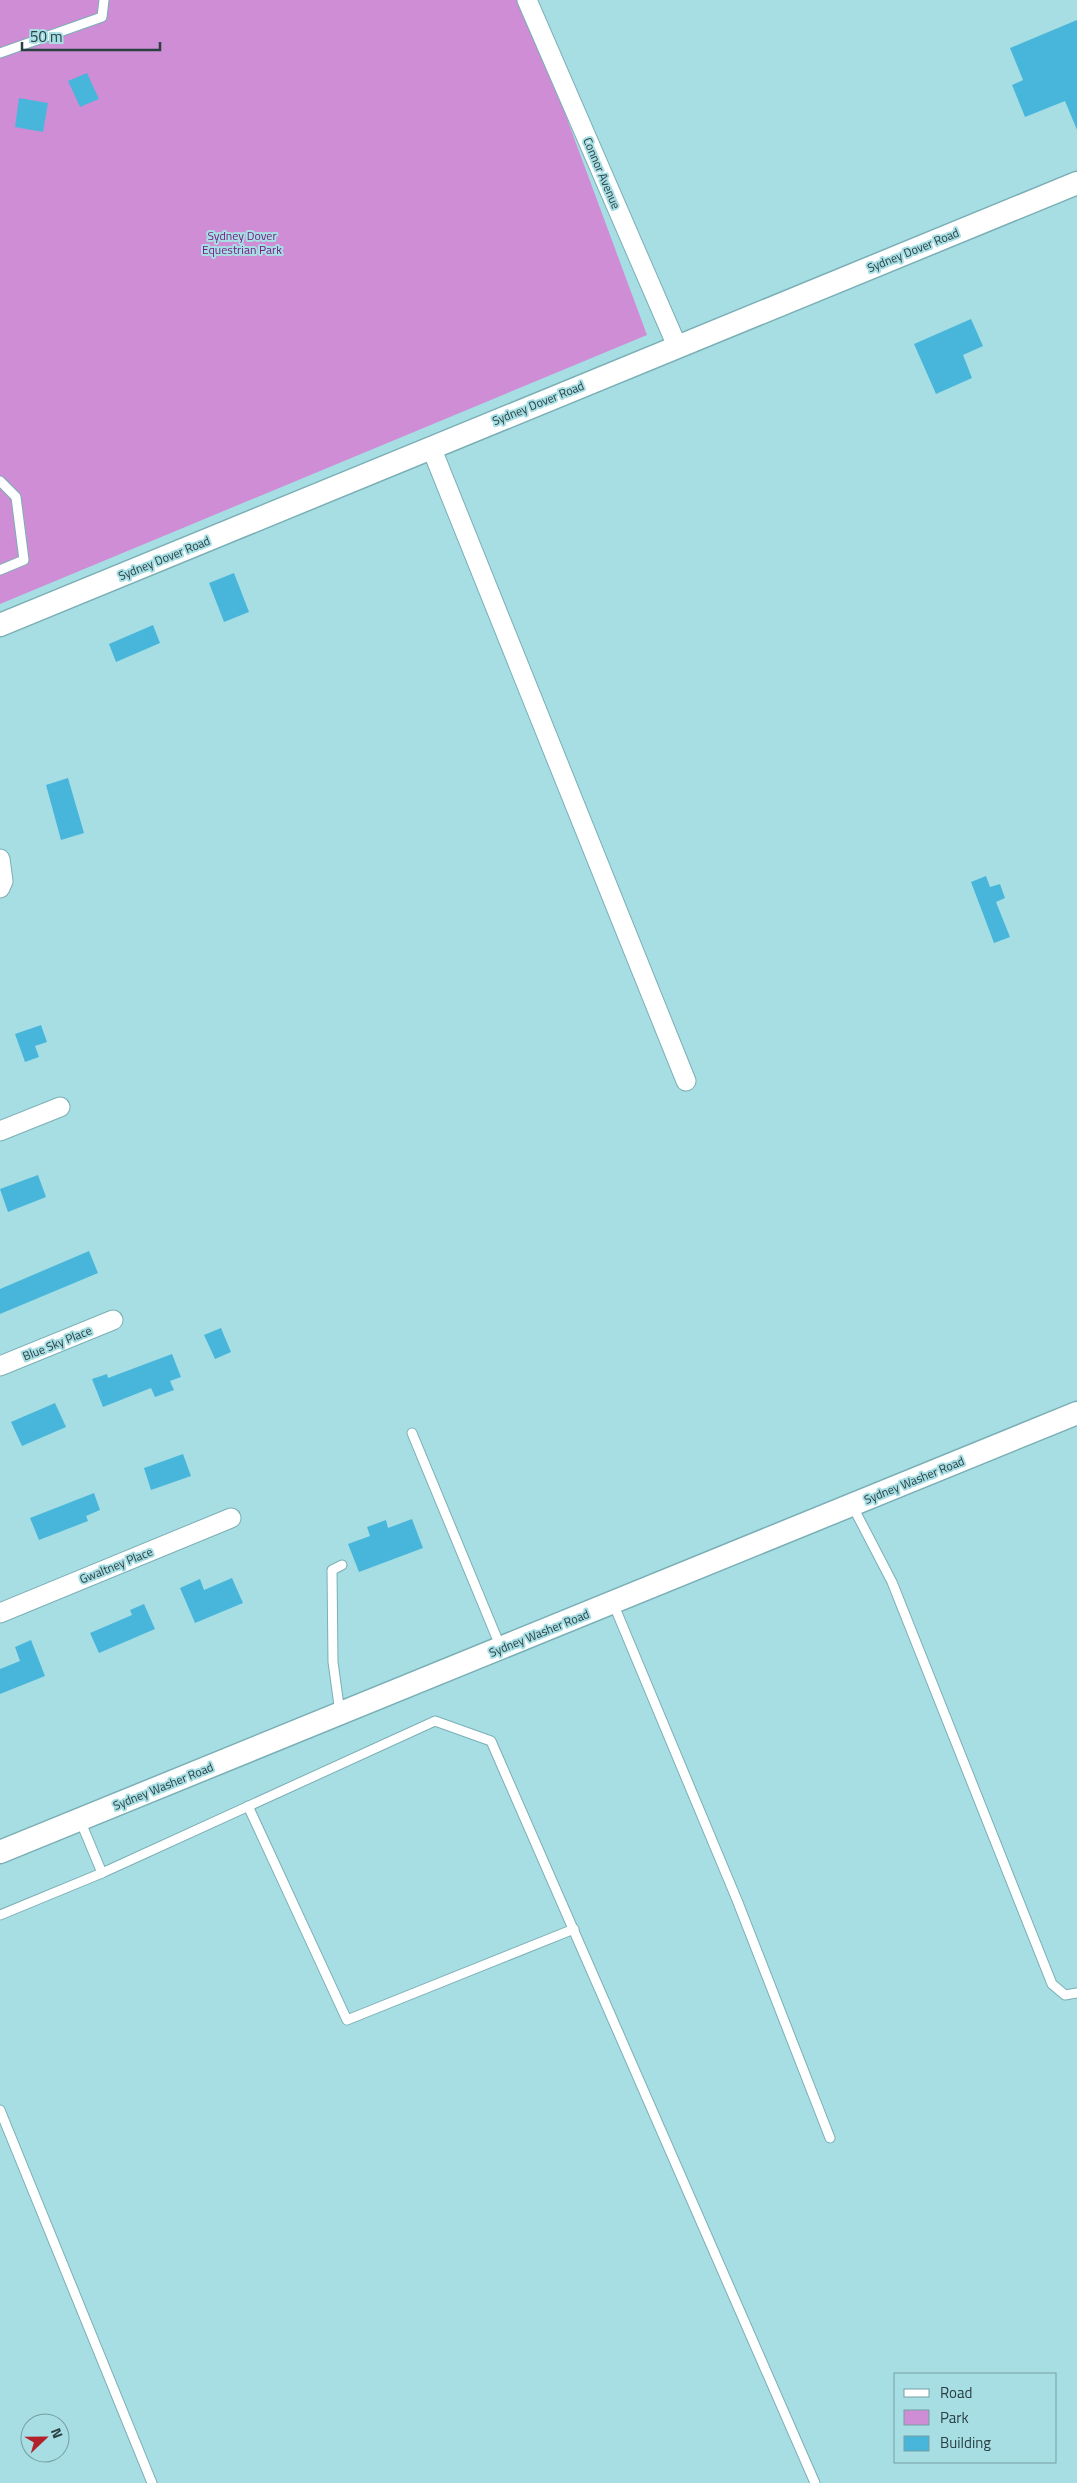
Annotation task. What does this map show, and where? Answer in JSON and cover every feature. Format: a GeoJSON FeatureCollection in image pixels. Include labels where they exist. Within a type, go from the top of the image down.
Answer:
{"type":"FeatureCollection","features":[{"type":"Feature","properties":{"kind":"street","name":"Connor Avenue"},"geometry":{"type":"LineString","coordinates":[[527,0],[677,346]]}},
{"type":"Feature","properties":{"kind":"street","name":"Sydney Dover Road"},"geometry":{"type":"LineString","coordinates":[[0,625],[1077,183]]}},
{"type":"Feature","properties":{"kind":"street"},"geometry":{"type":"LineString","coordinates":[[431,447],[686,1081]]}},
{"type":"Feature","properties":{"kind":"street"},"geometry":{"type":"LineString","coordinates":[[0,859],[3,881],[0,888]]}},
{"type":"Feature","properties":{"kind":"street"},"geometry":{"type":"LineString","coordinates":[[0,1131],[60,1107]]}},
{"type":"Feature","properties":{"kind":"street","name":"Blue Sky Place"},"geometry":{"type":"LineString","coordinates":[[0,1366],[113,1320]]}},
{"type":"Feature","properties":{"kind":"street","name":"Sydney Washer Road"},"geometry":{"type":"LineString","coordinates":[[0,1852],[1077,1413]]}},
{"type":"Feature","properties":{"kind":"street","name":"Gwaltney Place"},"geometry":{"type":"LineString","coordinates":[[0,1613],[231,1518]]}},
{"type":"Feature","properties":{"kind":"lane"},"geometry":{"type":"LineString","coordinates":[[0,54],[102,17],[104,0]]}},
{"type":"Feature","properties":{"kind":"lane"},"geometry":{"type":"LineString","coordinates":[[0,481],[16,497],[24,560],[0,570]]}},
{"type":"Feature","properties":{"kind":"lane"},"geometry":{"type":"LineString","coordinates":[[412,1434],[501,1648]]}},
{"type":"Feature","properties":{"kind":"lane"},"geometry":{"type":"LineString","coordinates":[[852,1505],[892,1582],[1052,1984],[1065,1995],[1077,1993]]}},
{"type":"Feature","properties":{"kind":"lane"},"geometry":{"type":"LineString","coordinates":[[340,1714],[333,1662],[332,1570],[342,1566]]}},
{"type":"Feature","properties":{"kind":"lane"},"geometry":{"type":"LineString","coordinates":[[613,1602],[738,1900],[830,2138]]}},
{"type":"Feature","properties":{"kind":"lane"},"geometry":{"type":"LineString","coordinates":[[0,1915],[102,1872],[435,1721],[491,1741],[815,2483]]}},
{"type":"Feature","properties":{"kind":"lane"},"geometry":{"type":"LineString","coordinates":[[248,1806],[347,2020],[574,1929]]}},
{"type":"Feature","properties":{"kind":"lane"},"geometry":{"type":"LineString","coordinates":[[80,1819],[102,1872]]}},
{"type":"Feature","properties":{"kind":"lane"},"geometry":{"type":"LineString","coordinates":[[0,2110],[152,2483]]}},
{"type":"Feature","properties":{"kind":"green space","name":"Sydney Dover Equestrian Park"},"geometry":{"type":"Polygon","coordinates":[[[0,0],[523,0],[647,335],[0,604],[0,0]]]}},
{"type":"Feature","properties":{"kind":"building"},"geometry":{"type":"Polygon","coordinates":[[[1077,20],[1077,130],[1065,101],[1025,117],[1012,85],[1023,80],[1010,48],[1077,20]]]}},
{"type":"Feature","properties":{"kind":"building"},"geometry":{"type":"Polygon","coordinates":[[[87,73],[99,99],[80,107],[68,81],[87,73]]]}},
{"type":"Feature","properties":{"kind":"building"},"geometry":{"type":"Polygon","coordinates":[[[19,98],[48,103],[43,132],[15,127],[19,98]]]}},
{"type":"Feature","properties":{"kind":"building"},"geometry":{"type":"Polygon","coordinates":[[[971,319],[983,346],[963,355],[972,378],[936,394],[914,344],[971,319]]]}},
{"type":"Feature","properties":{"kind":"building"},"geometry":{"type":"Polygon","coordinates":[[[234,573],[249,612],[224,622],[209,583],[234,573]]]}},
{"type":"Feature","properties":{"kind":"building"},"geometry":{"type":"Polygon","coordinates":[[[153,625],[160,643],[116,662],[109,644],[153,625]]]}},
{"type":"Feature","properties":{"kind":"building"},"geometry":{"type":"Polygon","coordinates":[[[68,778],[84,833],[61,840],[46,785],[68,778]]]}},
{"type":"Feature","properties":{"kind":"building"},"geometry":{"type":"Polygon","coordinates":[[[986,876],[990,887],[1000,884],[1005,898],[996,902],[1010,937],[994,943],[971,882],[986,876]]]}},
{"type":"Feature","properties":{"kind":"building"},"geometry":{"type":"Polygon","coordinates":[[[41,1025],[47,1042],[35,1046],[39,1057],[25,1062],[15,1034],[41,1025]]]}},
{"type":"Feature","properties":{"kind":"building"},"geometry":{"type":"Polygon","coordinates":[[[38,1175],[46,1197],[8,1212],[0,1189],[38,1175]]]}},
{"type":"Feature","properties":{"kind":"building"},"geometry":{"type":"Polygon","coordinates":[[[89,1251],[98,1273],[0,1314],[0,1289],[89,1251]]]}},
{"type":"Feature","properties":{"kind":"building"},"geometry":{"type":"Polygon","coordinates":[[[221,1328],[231,1352],[215,1359],[204,1335],[221,1328]]]}},
{"type":"Feature","properties":{"kind":"building"},"geometry":{"type":"Polygon","coordinates":[[[172,1354],[181,1377],[170,1381],[174,1390],[155,1397],[151,1388],[103,1407],[92,1379],[107,1374],[108,1378],[172,1354]]]}},
{"type":"Feature","properties":{"kind":"building"},"geometry":{"type":"Polygon","coordinates":[[[55,1403],[66,1427],[22,1446],[11,1422],[55,1403]]]}},
{"type":"Feature","properties":{"kind":"building"},"geometry":{"type":"Polygon","coordinates":[[[183,1454],[191,1476],[151,1490],[144,1468],[183,1454]]]}},
{"type":"Feature","properties":{"kind":"building"},"geometry":{"type":"Polygon","coordinates":[[[94,1493],[100,1510],[86,1516],[88,1521],[39,1540],[30,1518],[94,1493]]]}},
{"type":"Feature","properties":{"kind":"building"},"geometry":{"type":"Polygon","coordinates":[[[412,1519],[423,1548],[359,1572],[348,1544],[370,1536],[367,1527],[386,1520],[388,1528],[412,1519]]]}},
{"type":"Feature","properties":{"kind":"building"},"geometry":{"type":"Polygon","coordinates":[[[232,1578],[243,1603],[195,1623],[180,1588],[200,1579],[204,1590],[232,1578]]]}},
{"type":"Feature","properties":{"kind":"building"},"geometry":{"type":"Polygon","coordinates":[[[144,1604],[155,1629],[99,1653],[90,1633],[132,1615],[130,1610],[144,1604]]]}},
{"type":"Feature","properties":{"kind":"building"},"geometry":{"type":"Polygon","coordinates":[[[31,1640],[45,1676],[0,1694],[0,1669],[20,1661],[15,1647],[31,1640]]]}}]}
